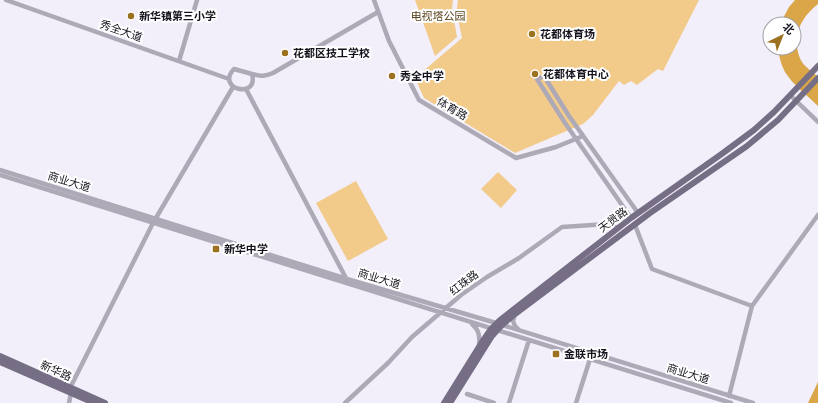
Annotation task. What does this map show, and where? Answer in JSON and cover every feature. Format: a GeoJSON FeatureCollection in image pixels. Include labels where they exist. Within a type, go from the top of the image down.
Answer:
{"type":"FeatureCollection","features":[{"type":"Feature","properties":{"kind":"main road","name":"天贵路"},"geometry":{"type":"LineString","coordinates":[[444,403],[479,346],[511,310],[631,218],[741,140],[765,120],[816,68]]}},
{"type":"Feature","properties":{"kind":"main road","name":"天贵路"},"geometry":{"type":"LineString","coordinates":[[499,324],[515,314],[634,225],[747,146],[771,126],[818,78]]}},
{"type":"Feature","properties":{"kind":"main road","name":"天贵路"},"geometry":{"type":"LineString","coordinates":[[450,403],[494,329]]}},
{"type":"Feature","properties":{"kind":"main road","name":"新华路"},"geometry":{"type":"LineString","coordinates":[[0,356],[94,403]]}},
{"type":"Feature","properties":{"kind":"main road","name":"新华路"},"geometry":{"type":"LineString","coordinates":[[0,362],[70,391],[104,403]]}},
{"type":"Feature","properties":{"kind":"street","name":"秀全大道"},"geometry":{"type":"LineString","coordinates":[[6,0],[229,79]]}},
{"type":"Feature","properties":{"kind":"street"},"geometry":{"type":"LineString","coordinates":[[179,61],[197,0]]}},
{"type":"Feature","properties":{"kind":"street","name":"体育路"},"geometry":{"type":"LineString","coordinates":[[374,0],[389,41],[419,100],[516,158],[556,147],[583,136]]}},
{"type":"Feature","properties":{"kind":"street"},"geometry":{"type":"LineString","coordinates":[[252,74],[253,78],[251,84],[246,89],[239,90],[233,87],[229,79],[230,74],[234,69],[252,74],[259,76],[265,76],[273,73],[378,12]]}},
{"type":"Feature","properties":{"kind":"street"},"geometry":{"type":"LineString","coordinates":[[631,218],[565,123],[537,79],[544,76],[568,116],[638,213]]}},
{"type":"Feature","properties":{"kind":"street"},"geometry":{"type":"LineString","coordinates":[[69,403],[70,391],[154,221],[233,87]]}},
{"type":"Feature","properties":{"kind":"street"},"geometry":{"type":"LineString","coordinates":[[246,89],[350,284]]}},
{"type":"Feature","properties":{"kind":"street"},"geometry":{"type":"LineString","coordinates":[[790,95],[818,122]]}},
{"type":"Feature","properties":{"kind":"street","name":"商业大道"},"geometry":{"type":"LineString","coordinates":[[0,170],[350,284],[731,403]]}},
{"type":"Feature","properties":{"kind":"street","name":"商业大道"},"geometry":{"type":"LineString","coordinates":[[0,175],[499,324],[753,403]]}},
{"type":"Feature","properties":{"kind":"street"},"geometry":{"type":"LineString","coordinates":[[729,396],[752,306],[818,215]]}},
{"type":"Feature","properties":{"kind":"street","name":"红珠路"},"geometry":{"type":"LineString","coordinates":[[345,403],[388,363],[412,337],[446,308],[487,277],[519,258],[562,227],[608,224],[618,228]]}},
{"type":"Feature","properties":{"kind":"street"},"geometry":{"type":"LineString","coordinates":[[634,225],[652,269],[752,306]]}},
{"type":"Feature","properties":{"kind":"street"},"geometry":{"type":"LineString","coordinates":[[515,314],[513,324],[522,332]]}},
{"type":"Feature","properties":{"kind":"street"},"geometry":{"type":"LineString","coordinates":[[467,321],[476,327],[478,331],[480,337],[479,346]]}},
{"type":"Feature","properties":{"kind":"street"},"geometry":{"type":"LineString","coordinates":[[509,403],[529,340]]}},
{"type":"Feature","properties":{"kind":"street"},"geometry":{"type":"LineString","coordinates":[[576,403],[590,359]]}},
{"type":"Feature","properties":{"kind":"street"},"geometry":{"type":"LineString","coordinates":[[467,394],[494,403]]}},
{"type":"Feature","properties":{"kind":"green space","name":"电视塔公园"},"geometry":{"type":"Polygon","coordinates":[[[415,0],[453,0],[452,9],[457,37],[435,56],[415,0]]]}},
{"type":"Feature","properties":{"kind":"green space","name":"花都体育中心"},"geometry":{"type":"Polygon","coordinates":[[[458,0],[699,0],[663,71],[658,69],[637,85],[631,81],[624,85],[619,81],[593,115],[583,124],[515,153],[424,98],[415,78],[462,38],[457,14],[458,0]]]}},
{"type":"Feature","properties":{"kind":"green space"},"geometry":{"type":"Polygon","coordinates":[[[498,172],[517,190],[501,208],[481,189],[498,172]]]}},
{"type":"Feature","properties":{"kind":"green space"},"geometry":{"type":"Polygon","coordinates":[[[356,181],[388,239],[348,261],[316,203],[356,181]]]}},
{"type":"Feature","properties":{"kind":"shaded area"},"geometry":{"type":"Polygon","coordinates":[[[795,0],[818,0],[818,4],[802,23],[802,16],[784,16],[795,0]]]}},
{"type":"Feature","properties":{"kind":"shaded area"},"geometry":{"type":"Polygon","coordinates":[[[799,56],[805,66],[818,77],[818,106],[788,77],[781,63],[780,57],[799,56]]]}},
{"type":"Feature","properties":{"kind":"shaded area"},"geometry":{"type":"Polygon","coordinates":[[[818,382],[818,403],[808,403],[818,382]]]}},
{"type":"Feature","properties":{"kind":"place","name":"新华镇第三小学"},"geometry":{"type":"Point","coordinates":[131,16]}},
{"type":"Feature","properties":{"kind":"place","name":"花都体育场"},"geometry":{"type":"Point","coordinates":[532,34]}},
{"type":"Feature","properties":{"kind":"place","name":"花都区技工学校"},"geometry":{"type":"Point","coordinates":[285,53]}},
{"type":"Feature","properties":{"kind":"place","name":"花都体育中心"},"geometry":{"type":"Point","coordinates":[535,74]}},
{"type":"Feature","properties":{"kind":"place","name":"秀全中学"},"geometry":{"type":"Point","coordinates":[392,76]}},
{"type":"Feature","properties":{"kind":"place","name":"新华中学"},"geometry":{"type":"Point","coordinates":[216,249]}},
{"type":"Feature","properties":{"kind":"place","name":"金联市场"},"geometry":{"type":"Point","coordinates":[556,354]}}]}
